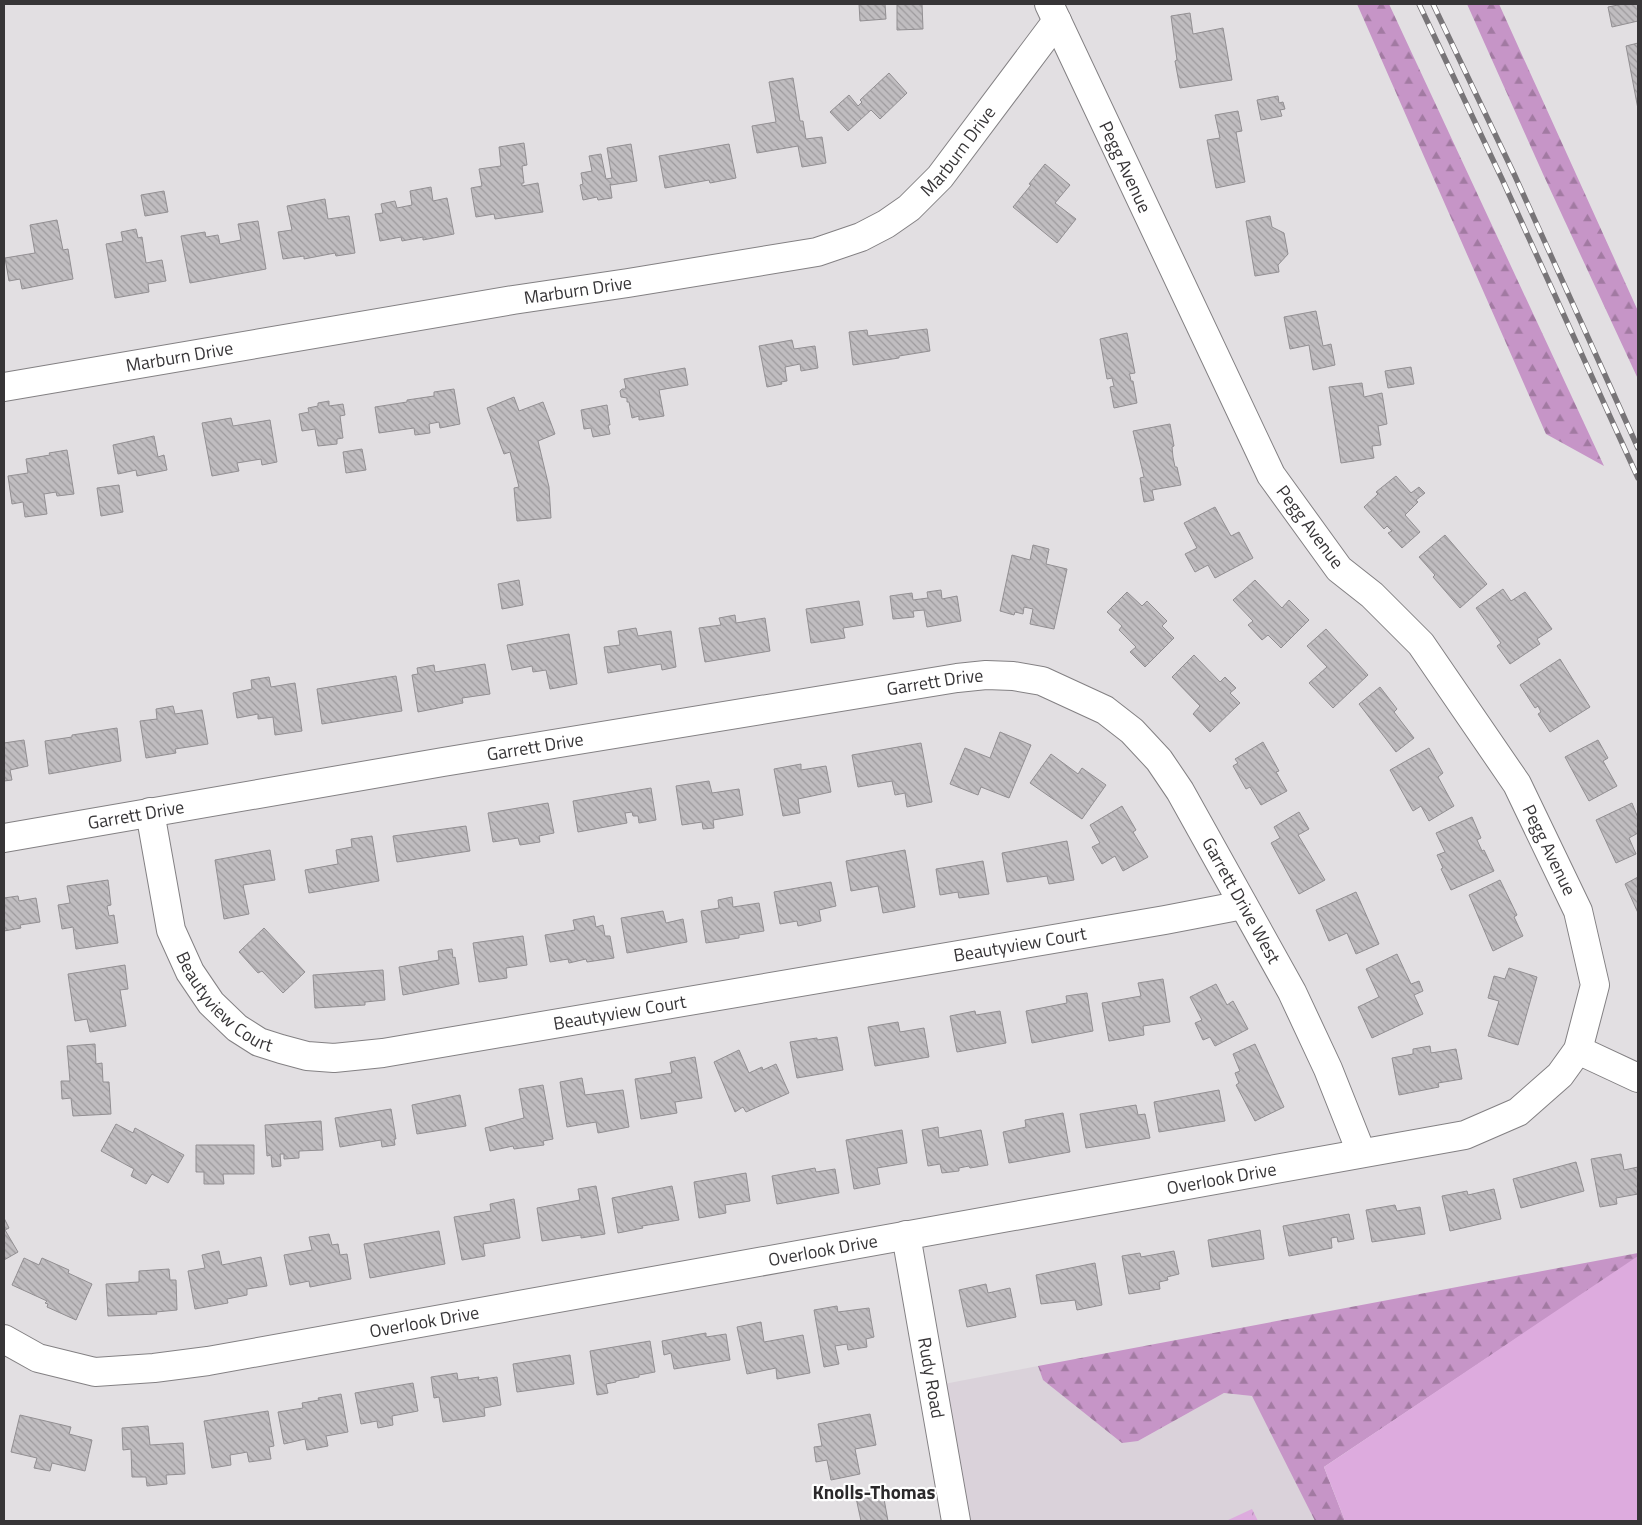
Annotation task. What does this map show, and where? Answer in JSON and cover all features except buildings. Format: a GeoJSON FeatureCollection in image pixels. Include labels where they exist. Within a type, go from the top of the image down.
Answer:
{"type":"FeatureCollection","features":[{"type":"Feature","properties":{"kind":"street","name":"Marburn Drive"},"geometry":{"type":"LineString","coordinates":[[4,387],[513,300],[817,252],[861,236],[886,224],[909,208],[940,177],[1053,12]]}},
{"type":"Feature","properties":{"kind":"street","name":"Pegg Avenue"},"geometry":{"type":"LineString","coordinates":[[1053,12],[1271,475],[1339,569],[1372,595],[1421,644],[1517,784],[1578,911],[1595,984],[1578,1050]]}},
{"type":"Feature","properties":{"kind":"street","name":"Garrett Drive"},"geometry":{"type":"LineString","coordinates":[[4,838],[957,678],[986,675],[1013,676],[1042,681],[1066,691]]}},
{"type":"Feature","properties":{"kind":"street","name":"Garrett Drive West"},"geometry":{"type":"LineString","coordinates":[[1066,691],[1105,710],[1132,731],[1159,760],[1180,791],[1292,992],[1328,1070],[1361,1152]]}},
{"type":"Feature","properties":{"kind":"street","name":"Beautyview Court"},"geometry":{"type":"LineString","coordinates":[[150,812],[171,930],[190,972],[211,1004],[237,1028],[259,1042],[308,1056],[334,1058],[383,1053],[1165,920],[1243,905]]}},
{"type":"Feature","properties":{"kind":"street"},"geometry":{"type":"LineString","coordinates":[[1578,1050],[1638,1078]]}},
{"type":"Feature","properties":{"kind":"street","name":"Overlook Drive"},"geometry":{"type":"LineString","coordinates":[[4,1339],[38,1358],[95,1372],[190,1364],[1326,1161],[1361,1152],[1465,1135],[1518,1112],[1560,1075],[1578,1050]]}},
{"type":"Feature","properties":{"kind":"street","name":"Rudy Road"},"geometry":{"type":"LineString","coordinates":[[906,1235],[956,1521]]}},
{"type":"Feature","properties":{"kind":"shaded area"},"geometry":{"type":"Polygon","coordinates":[[[1038,1366],[1043,1380],[1138,1441],[1224,1393],[1253,1396],[1315,1521],[968,1521],[944,1384],[1038,1366]]]}},
{"type":"Feature","properties":{"kind":"green space"},"geometry":{"type":"Polygon","coordinates":[[[1357,4],[1389,4],[1604,466],[1546,434],[1357,4]]]}},
{"type":"Feature","properties":{"kind":"green space"},"geometry":{"type":"Polygon","coordinates":[[[1467,4],[1499,4],[1638,311],[1638,379],[1543,174],[1467,4]]]}},
{"type":"Feature","properties":{"kind":"green space"},"geometry":{"type":"Polygon","coordinates":[[[1638,1253],[1638,1257],[1324,1467],[1345,1521],[1315,1521],[1252,1396],[1224,1393],[1138,1441],[1122,1443],[1043,1380],[1038,1366],[1638,1253]]]}},
{"type":"Feature","properties":{"kind":"green space"},"geometry":{"type":"Polygon","coordinates":[[[1638,1256],[1638,1521],[1345,1521],[1324,1467],[1638,1256]]]}},
{"type":"Feature","properties":{"kind":"green space"},"geometry":{"type":"Polygon","coordinates":[[[1252,1509],[1258,1521],[1226,1521],[1252,1509]]]}},
{"type":"Feature","properties":{"kind":"railway"},"geometry":{"type":"LineString","coordinates":[[1419,4],[1502,179],[1638,478]]}},
{"type":"Feature","properties":{"kind":"railway"},"geometry":{"type":"LineString","coordinates":[[1433,4],[1515,176],[1638,448]]}},
{"type":"Feature","properties":{"kind":"district","name":"Knolls-Thomas"},"geometry":{"type":"Point","coordinates":[874,1492]}}]}
